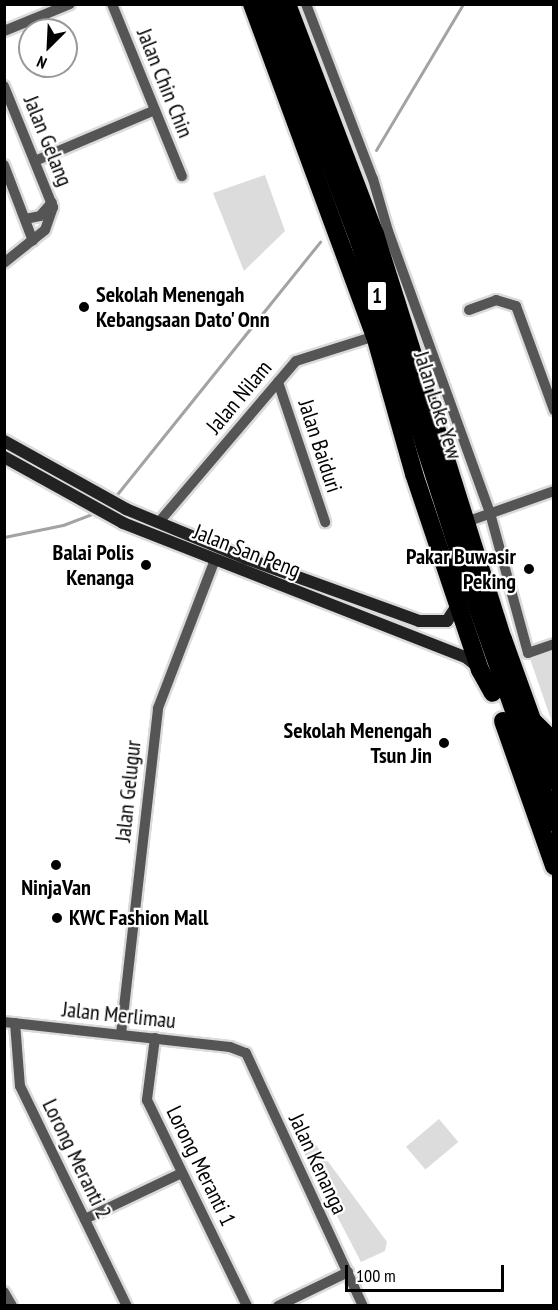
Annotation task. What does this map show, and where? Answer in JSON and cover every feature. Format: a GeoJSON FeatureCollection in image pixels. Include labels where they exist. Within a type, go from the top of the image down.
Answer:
{"type":"FeatureCollection","features":[{"type":"Feature","properties":{"kind":"highway"},"geometry":{"type":"LineString","coordinates":[[252,4],[375,336],[414,474],[474,623],[493,693],[554,866]]}},
{"type":"Feature","properties":{"kind":"highway","name":"Jalan Loke Yew"},"geometry":{"type":"LineString","coordinates":[[269,4],[359,241],[465,598],[554,823]]}},
{"type":"Feature","properties":{"kind":"highway","name":"Jalan Loke Yew"},"geometry":{"type":"LineString","coordinates":[[287,4],[375,234],[530,719],[554,781]]}},
{"type":"Feature","properties":{"kind":"highway"},"geometry":{"type":"LineString","coordinates":[[465,598],[480,670],[493,693]]}},
{"type":"Feature","properties":{"kind":"highway"},"geometry":{"type":"LineString","coordinates":[[530,719],[554,742]]}},
{"type":"Feature","properties":{"kind":"street"},"geometry":{"type":"LineString","coordinates":[[4,31],[70,4]]}},
{"type":"Feature","properties":{"kind":"street","name":"Jalan Chin Chin"},"geometry":{"type":"LineString","coordinates":[[112,4],[182,176]]}},
{"type":"Feature","properties":{"kind":"street"},"geometry":{"type":"LineString","coordinates":[[306,4],[374,179],[388,231],[490,513],[528,653],[554,644]]}},
{"type":"Feature","properties":{"kind":"street","name":"Jalan Gelang"},"geometry":{"type":"LineString","coordinates":[[4,263],[33,241],[51,220],[52,201],[5,90]]}},
{"type":"Feature","properties":{"kind":"street"},"geometry":{"type":"LineString","coordinates":[[34,161],[155,110]]}},
{"type":"Feature","properties":{"kind":"street"},"geometry":{"type":"LineString","coordinates":[[4,165],[33,241]]}},
{"type":"Feature","properties":{"kind":"street"},"geometry":{"type":"LineString","coordinates":[[25,219],[40,216],[52,201]]}},
{"type":"Feature","properties":{"kind":"street"},"geometry":{"type":"LineString","coordinates":[[469,310],[496,300],[516,306],[554,410]]}},
{"type":"Feature","properties":{"kind":"street","name":"Jalan Nilam"},"geometry":{"type":"LineString","coordinates":[[159,522],[296,362],[375,336]]}},
{"type":"Feature","properties":{"kind":"street","name":"Jalan Baiduri"},"geometry":{"type":"LineString","coordinates":[[278,382],[323,518]]}},
{"type":"Feature","properties":{"kind":"street","name":"Jalan San Peng"},"geometry":{"type":"LineString","coordinates":[[4,441],[118,505],[245,558],[419,621],[447,621],[465,598]]}},
{"type":"Feature","properties":{"kind":"street","name":"Jalan San Peng"},"geometry":{"type":"LineString","coordinates":[[4,457],[109,517],[214,562],[467,658],[480,670]]}},
{"type":"Feature","properties":{"kind":"street"},"geometry":{"type":"LineString","coordinates":[[466,522],[554,491]]}},
{"type":"Feature","properties":{"kind":"street"},"geometry":{"type":"LineString","coordinates":[[200,540],[214,562],[245,558]]}},
{"type":"Feature","properties":{"kind":"street","name":"Jalan Gelugur"},"geometry":{"type":"LineString","coordinates":[[121,1034],[159,708],[214,562]]}},
{"type":"Feature","properties":{"kind":"street"},"geometry":{"type":"LineString","coordinates":[[416,638],[433,633],[419,621]]}},
{"type":"Feature","properties":{"kind":"street","name":"Jalan Merlimau"},"geometry":{"type":"LineString","coordinates":[[10,1023],[230,1047]]}},
{"type":"Feature","properties":{"kind":"street","name":"Lorong Meranti 2"},"geometry":{"type":"LineString","coordinates":[[10,1023],[20,1086],[127,1305]]}},
{"type":"Feature","properties":{"kind":"street","name":"Lorong Meranti 1"},"geometry":{"type":"LineString","coordinates":[[155,1038],[147,1100],[247,1305]]}},
{"type":"Feature","properties":{"kind":"street","name":"Jalan Kenanga"},"geometry":{"type":"LineString","coordinates":[[230,1047],[246,1053],[363,1305]]}},
{"type":"Feature","properties":{"kind":"street"},"geometry":{"type":"LineString","coordinates":[[85,1220],[182,1173]]}},
{"type":"Feature","properties":{"kind":"street"},"geometry":{"type":"LineString","coordinates":[[278,1305],[348,1272]]}},
{"type":"Feature","properties":{"kind":"street"},"geometry":{"type":"LineString","coordinates":[[4,1292],[12,1305]]}},
{"type":"Feature","properties":{"kind":"shaded area"},"geometry":{"type":"Polygon","coordinates":[[[265,175],[285,231],[244,271],[213,193],[265,175]]]}},
{"type":"Feature","properties":{"kind":"shaded area"},"geometry":{"type":"Polygon","coordinates":[[[553,644],[553,725],[528,653],[553,644]]]}},
{"type":"Feature","properties":{"kind":"shaded area"},"geometry":{"type":"Polygon","coordinates":[[[439,1119],[458,1142],[425,1170],[406,1147],[439,1119]]]}},
{"type":"Feature","properties":{"kind":"shaded area"},"geometry":{"type":"Polygon","coordinates":[[[316,1145],[387,1242],[385,1251],[361,1262],[303,1151],[316,1145]]]}},
{"type":"Feature","properties":{"kind":"waterway"},"geometry":{"type":"LineString","coordinates":[[376,150],[463,4]]}},
{"type":"Feature","properties":{"kind":"waterway"},"geometry":{"type":"LineString","coordinates":[[114,498],[320,242]]}},
{"type":"Feature","properties":{"kind":"waterway"},"geometry":{"type":"LineString","coordinates":[[4,537],[63,525],[95,513]]}},
{"type":"Feature","properties":{"kind":"place","name":"Sekolah Menengah Kebangsaan Dato' Onn"},"geometry":{"type":"Point","coordinates":[84,307]}},
{"type":"Feature","properties":{"kind":"place","name":"Balai Polis Kenanga"},"geometry":{"type":"Point","coordinates":[146,565]}},
{"type":"Feature","properties":{"kind":"place","name":"Pakar Buwasir Peking"},"geometry":{"type":"Point","coordinates":[529,569]}},
{"type":"Feature","properties":{"kind":"place","name":"Sekolah Menengah Tsun Jin"},"geometry":{"type":"Point","coordinates":[444,743]}},
{"type":"Feature","properties":{"kind":"place","name":"NinjaVan"},"geometry":{"type":"Point","coordinates":[56,865]}},
{"type":"Feature","properties":{"kind":"place","name":"KWC Fashion Mall"},"geometry":{"type":"Point","coordinates":[57,918]}}]}
